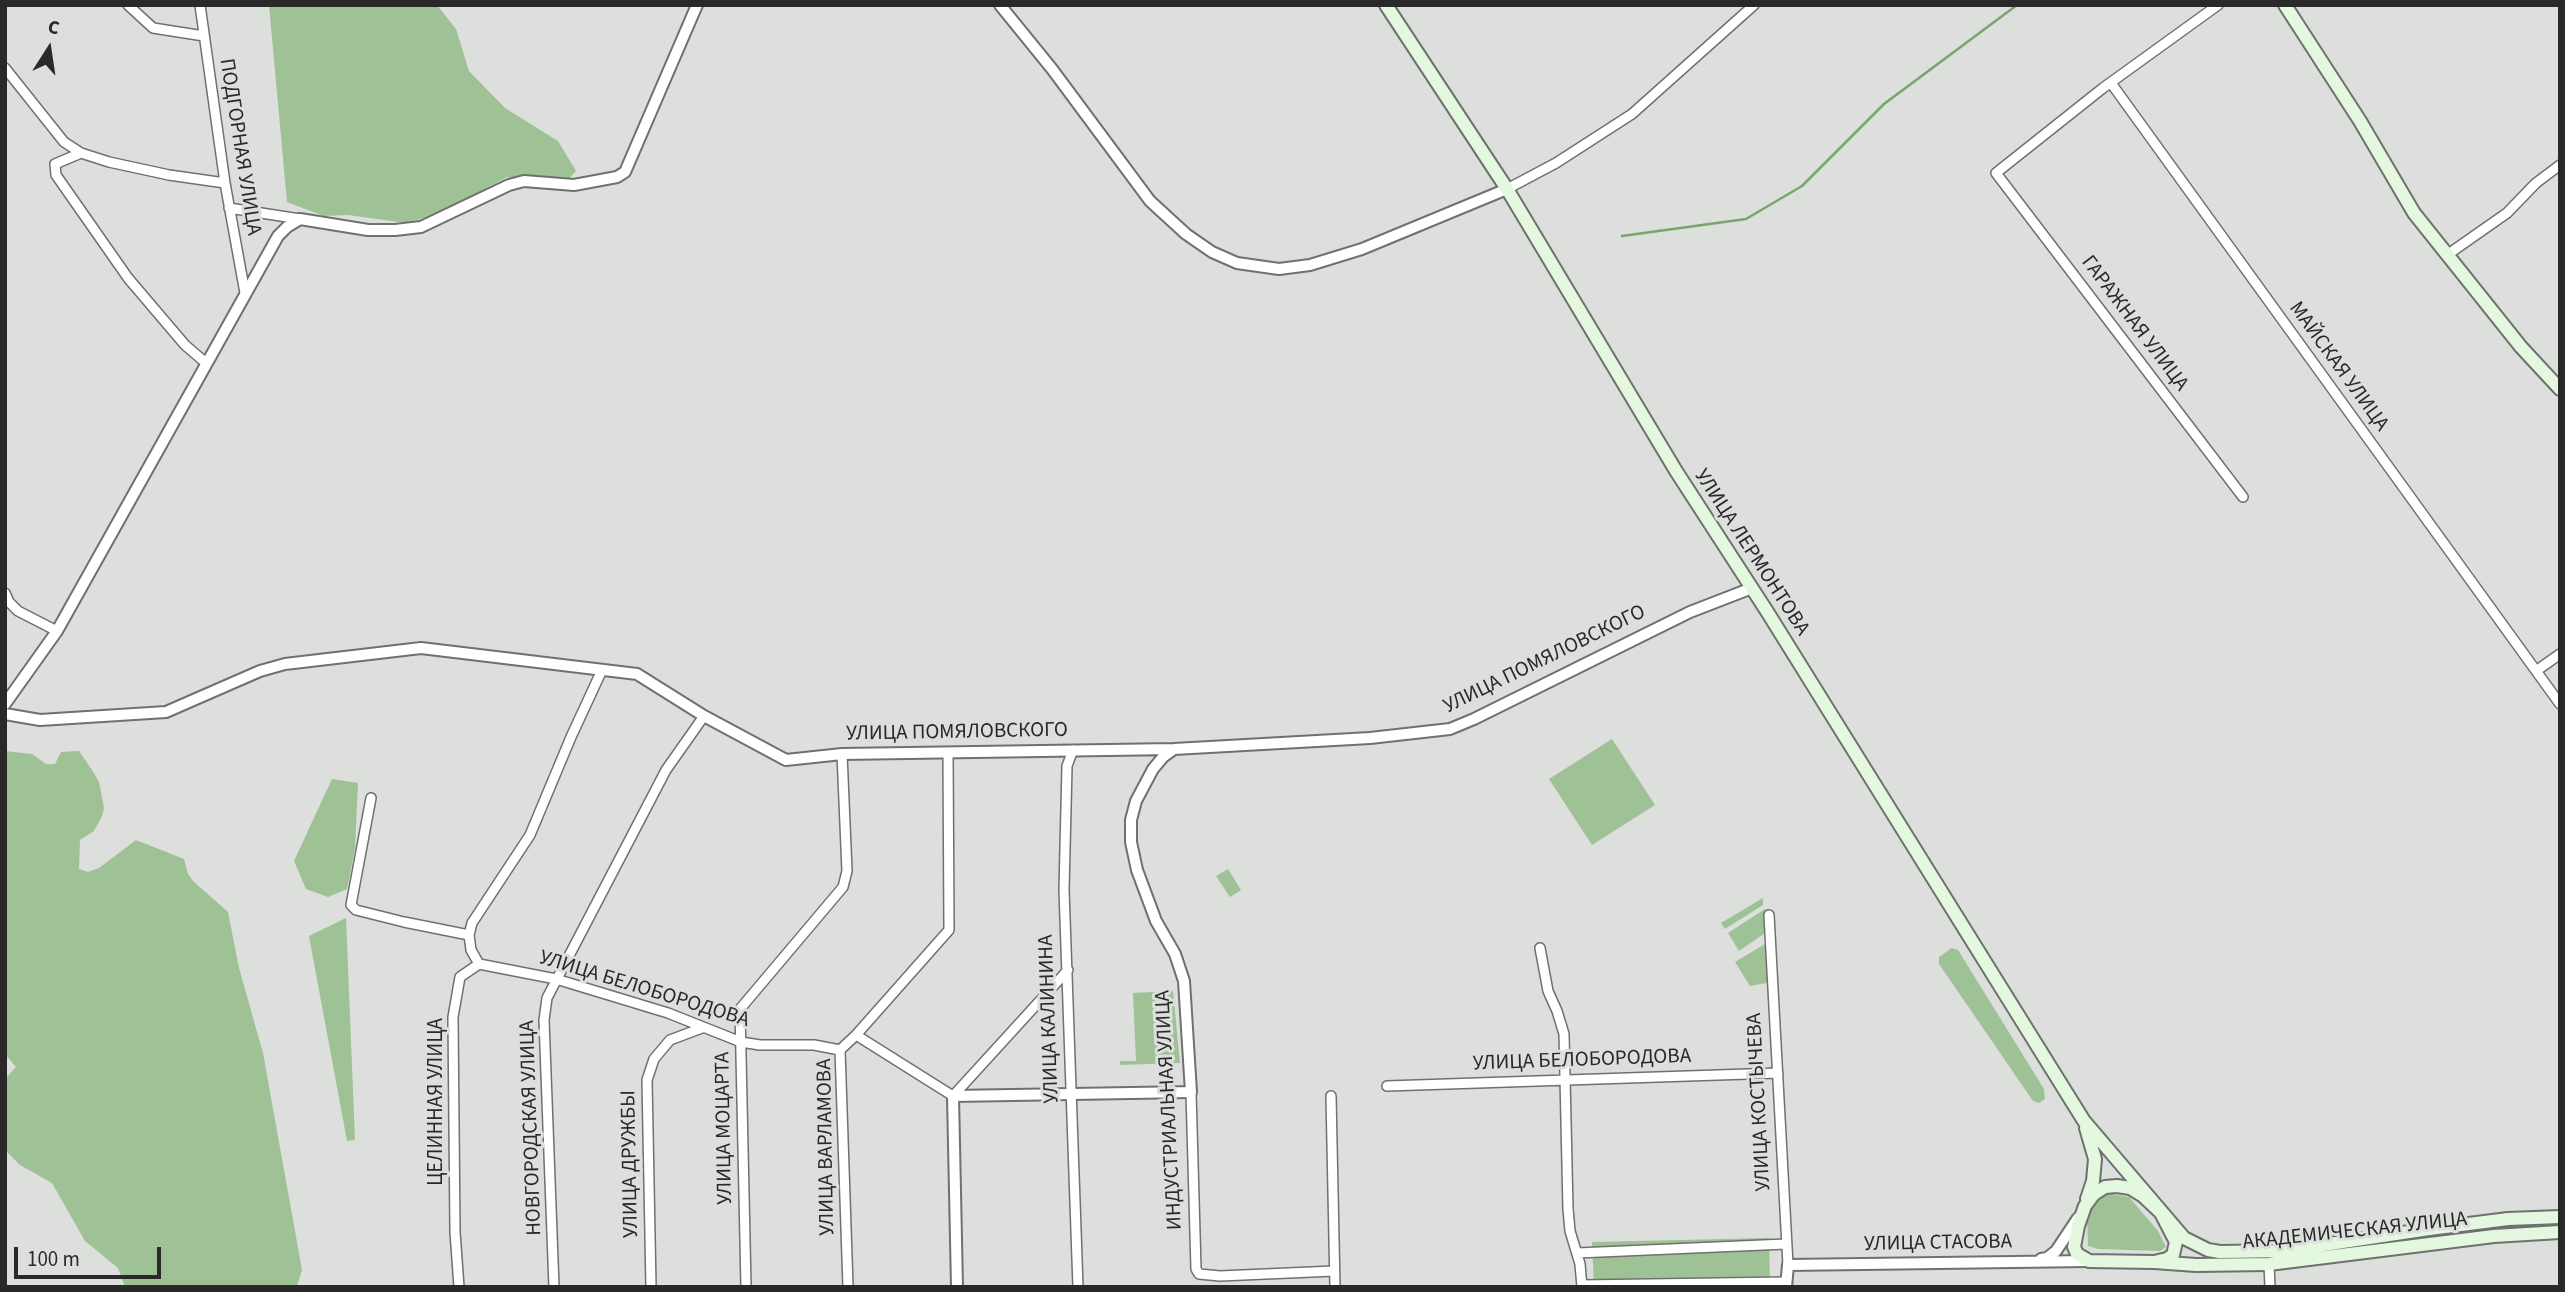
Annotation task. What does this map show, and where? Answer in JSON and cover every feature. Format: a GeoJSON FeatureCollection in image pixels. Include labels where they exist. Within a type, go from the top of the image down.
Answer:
{"type":"FeatureCollection","features":[{"type":"Feature","properties":{"kind":"main road","name":"УЛИЦА ЛЕРМОНТОВА"},"geometry":{"type":"LineString","coordinates":[[1386,5],[1507,189],[1676,471],[1752,588],[2084,1121],[2184,1238],[2208,1250],[2220,1252],[2283,1251],[2429,1228],[2508,1219],[2560,1217]]}},
{"type":"Feature","properties":{"kind":"main road"},"geometry":{"type":"LineString","coordinates":[[2285,5],[2360,121],[2414,214],[2521,347],[2560,389]]}},
{"type":"Feature","properties":{"kind":"main road","name":"УЛИЦА ЛЕРМОНТОВА"},"geometry":{"type":"LineString","coordinates":[[2084,1121],[2095,1159],[2093,1181],[2085,1206]]}},
{"type":"Feature","properties":{"kind":"main road"},"geometry":{"type":"LineString","coordinates":[[2105,1186],[2130,1188],[2161,1213],[2174,1236],[2176,1249],[2168,1259],[2154,1262],[2089,1261],[2077,1254],[2074,1247],[2085,1206],[2094,1194],[2105,1186]]}},
{"type":"Feature","properties":{"kind":"main road","name":"АКАДЕМИЧЕСКАЯ УЛИЦА"},"geometry":{"type":"LineString","coordinates":[[2154,1262],[2196,1265],[2269,1264],[2494,1236],[2560,1232]]}},
{"type":"Feature","properties":{"kind":"street"},"geometry":{"type":"LineString","coordinates":[[128,5],[153,28],[204,36]]}},
{"type":"Feature","properties":{"kind":"street","name":"ПОДГОРНАЯ УЛИЦА"},"geometry":{"type":"LineString","coordinates":[[200,5],[225,183],[245,293]]}},
{"type":"Feature","properties":{"kind":"street"},"geometry":{"type":"LineString","coordinates":[[229,208],[368,230],[395,230],[421,227],[509,185],[524,181],[573,185],[613,179],[625,172],[697,5]]}},
{"type":"Feature","properties":{"kind":"street"},"geometry":{"type":"LineString","coordinates":[[1000,5],[1052,69],[1150,201],[1186,234],[1212,253],[1237,263],[1279,269],[1310,265],[1362,249],[1507,189],[1556,163],[1632,114],[1754,5]]}},
{"type":"Feature","properties":{"kind":"street"},"geometry":{"type":"LineString","coordinates":[[2111,83],[2218,5]]}},
{"type":"Feature","properties":{"kind":"street"},"geometry":{"type":"LineString","coordinates":[[5,68],[64,142],[81,153],[169,175],[225,183]]}},
{"type":"Feature","properties":{"kind":"street","name":"ГАРАЖНАЯ УЛИЦА"},"geometry":{"type":"LineString","coordinates":[[2111,83],[1996,173],[2243,497]]}},
{"type":"Feature","properties":{"kind":"street","name":"МАЙСКАЯ УЛИЦА"},"geometry":{"type":"LineString","coordinates":[[2111,83],[2560,704]]}},
{"type":"Feature","properties":{"kind":"street"},"geometry":{"type":"LineString","coordinates":[[81,153],[55,164],[56,175],[128,278],[185,345],[206,363]]}},
{"type":"Feature","properties":{"kind":"street"},"geometry":{"type":"LineString","coordinates":[[2447,255],[2507,213],[2536,183],[2560,165]]}},
{"type":"Feature","properties":{"kind":"street"},"geometry":{"type":"LineString","coordinates":[[5,704],[57,631],[278,236],[300,219]]}},
{"type":"Feature","properties":{"kind":"street","name":"УЛИЦА ПОМЯЛОВСКОГО"},"geometry":{"type":"LineString","coordinates":[[5,714],[40,720],[166,712],[260,671],[285,664],[421,648],[637,674],[780,759],[842,754],[1174,749],[1370,738],[1450,729],[1690,612],[1752,588]]}},
{"type":"Feature","properties":{"kind":"street"},"geometry":{"type":"LineString","coordinates":[[5,593],[18,611],[57,631]]}},
{"type":"Feature","properties":{"kind":"street"},"geometry":{"type":"LineString","coordinates":[[2536,671],[2560,654]]}},
{"type":"Feature","properties":{"kind":"street"},"geometry":{"type":"LineString","coordinates":[[479,964],[471,950],[469,935],[476,914],[530,835],[602,670]]}},
{"type":"Feature","properties":{"kind":"street","name":"НОВГОРОДСКАЯ УЛИЦА"},"geometry":{"type":"LineString","coordinates":[[554,1287],[544,1020],[547,998],[666,770],[704,716]]}},
{"type":"Feature","properties":{"kind":"street","name":"ИНДУСТРИАЛЬНАЯ УЛИЦА"},"geometry":{"type":"LineString","coordinates":[[1174,749],[1153,769],[1136,801],[1131,820],[1131,842],[1137,870],[1156,920],[1175,954],[1184,981],[1191,1092],[1196,1269],[1199,1274],[1212,1276],[1334,1272]]}},
{"type":"Feature","properties":{"kind":"street","name":"УЛИЦА КАЛИНИНА"},"geometry":{"type":"LineString","coordinates":[[1073,750],[1067,766],[1064,890],[1078,1287]]}},
{"type":"Feature","properties":{"kind":"street","name":"УЛИЦА ВАРЛАМОВА"},"geometry":{"type":"LineString","coordinates":[[848,1287],[840,1050],[949,930],[948,753]]}},
{"type":"Feature","properties":{"kind":"street","name":"УЛИЦА МОЦАРТА"},"geometry":{"type":"LineString","coordinates":[[746,1287],[740,1009],[843,887],[847,871],[842,754]]}},
{"type":"Feature","properties":{"kind":"street"},"geometry":{"type":"LineString","coordinates":[[371,798],[351,905],[356,910],[469,935]]}},
{"type":"Feature","properties":{"kind":"street","name":"УЛИЦА КОСТЫЧЕВА"},"geometry":{"type":"LineString","coordinates":[[1769,915],[1788,1265],[1786,1284]]}},
{"type":"Feature","properties":{"kind":"street"},"geometry":{"type":"LineString","coordinates":[[1540,948],[1548,991],[1563,1034],[1568,1209],[1582,1286],[1786,1284]]}},
{"type":"Feature","properties":{"kind":"street","name":"УЛИЦА БЕЛОБОРОДОВА"},"geometry":{"type":"LineString","coordinates":[[479,964],[556,979],[668,1013],[741,1042],[760,1045],[814,1045],[840,1050]]}},
{"type":"Feature","properties":{"kind":"street","name":"ЦЕЛИННАЯ УЛИЦА"},"geometry":{"type":"LineString","coordinates":[[459,1287],[455,1232],[453,1017],[460,977],[479,964]]}},
{"type":"Feature","properties":{"kind":"street"},"geometry":{"type":"LineString","coordinates":[[957,1287],[953,1096],[1068,970]]}},
{"type":"Feature","properties":{"kind":"street","name":"УЛИЦА ДРУЖБЫ"},"geometry":{"type":"LineString","coordinates":[[651,1287],[647,1080],[653,1059],[670,1040],[702,1028]]}},
{"type":"Feature","properties":{"kind":"street"},"geometry":{"type":"LineString","coordinates":[[856,1035],[953,1096],[1191,1092]]}},
{"type":"Feature","properties":{"kind":"street","name":"УЛИЦА БЕЛОБОРОДОВА"},"geometry":{"type":"LineString","coordinates":[[1387,1086],[1778,1073]]}},
{"type":"Feature","properties":{"kind":"street"},"geometry":{"type":"LineString","coordinates":[[1331,1096],[1335,1287]]}},
{"type":"Feature","properties":{"kind":"street","name":"УЛИЦА ЛЕРМОНТОВА"},"geometry":{"type":"LineString","coordinates":[[2028,1262],[2047,1258],[2056,1251],[2085,1206]]}},
{"type":"Feature","properties":{"kind":"street"},"geometry":{"type":"LineString","coordinates":[[1577,1253],[1786,1244]]}},
{"type":"Feature","properties":{"kind":"street","name":"УЛИЦА СТАСОВА"},"geometry":{"type":"LineString","coordinates":[[1788,1265],[2089,1261]]}},
{"type":"Feature","properties":{"kind":"street"},"geometry":{"type":"LineString","coordinates":[[2269,1264],[2270,1287]]}},
{"type":"Feature","properties":{"kind":"green space"},"geometry":{"type":"Polygon","coordinates":[[[269,5],[437,5],[456,29],[469,71],[505,108],[558,141],[576,171],[562,186],[507,177],[441,213],[406,223],[348,215],[324,216],[287,202],[269,5]]]}},
{"type":"Feature","properties":{"kind":"green space"},"geometry":{"type":"Polygon","coordinates":[[[1612,739],[1655,805],[1592,845],[1549,779],[1612,739]]]}},
{"type":"Feature","properties":{"kind":"green space"},"geometry":{"type":"Polygon","coordinates":[[[5,751],[32,754],[46,764],[55,764],[61,752],[79,751],[92,770],[99,782],[104,808],[94,831],[80,840],[79,869],[88,872],[99,868],[136,840],[184,859],[193,881],[228,912],[239,968],[263,1053],[302,1270],[297,1286],[125,1287],[118,1268],[85,1241],[52,1183],[20,1165],[5,1150],[5,1079],[16,1067],[5,1054],[5,751]]]}},
{"type":"Feature","properties":{"kind":"green space"},"geometry":{"type":"Polygon","coordinates":[[[332,779],[358,783],[355,848],[347,889],[328,897],[306,889],[294,861],[332,779]]]}},
{"type":"Feature","properties":{"kind":"green space"},"geometry":{"type":"Polygon","coordinates":[[[1228,869],[1241,890],[1230,897],[1216,876],[1228,869]]]}},
{"type":"Feature","properties":{"kind":"green space"},"geometry":{"type":"Polygon","coordinates":[[[1763,898],[1763,905],[1725,929],[1721,923],[1763,898]]]}},
{"type":"Feature","properties":{"kind":"green space"},"geometry":{"type":"Polygon","coordinates":[[[1765,909],[1768,931],[1739,951],[1728,933],[1765,909]]]}},
{"type":"Feature","properties":{"kind":"green space"},"geometry":{"type":"Polygon","coordinates":[[[346,918],[355,1140],[347,1141],[309,936],[346,918]]]}},
{"type":"Feature","properties":{"kind":"green space"},"geometry":{"type":"Polygon","coordinates":[[[1770,941],[1772,982],[1750,986],[1735,962],[1770,941]]]}},
{"type":"Feature","properties":{"kind":"green space"},"geometry":{"type":"Polygon","coordinates":[[[1952,948],[1958,950],[2044,1089],[2045,1099],[2039,1103],[2033,1101],[1939,964],[1939,957],[1952,948]]]}},
{"type":"Feature","properties":{"kind":"green space"},"geometry":{"type":"Polygon","coordinates":[[[1173,991],[1180,1063],[1120,1065],[1120,1061],[1136,1061],[1133,993],[1173,991]]]}},
{"type":"Feature","properties":{"kind":"green space"},"geometry":{"type":"Polygon","coordinates":[[[2105,1193],[2129,1197],[2158,1231],[2166,1247],[2160,1251],[2098,1249],[2088,1246],[2087,1215],[2105,1193]]]}},
{"type":"Feature","properties":{"kind":"green space"},"geometry":{"type":"Polygon","coordinates":[[[1769,1238],[1770,1285],[1594,1287],[1592,1242],[1769,1238]]]}},
{"type":"Feature","properties":{"kind":"waterway"},"geometry":{"type":"LineString","coordinates":[[1622,236],[1746,219],[1802,186],[1884,104],[2017,5]]}}]}
